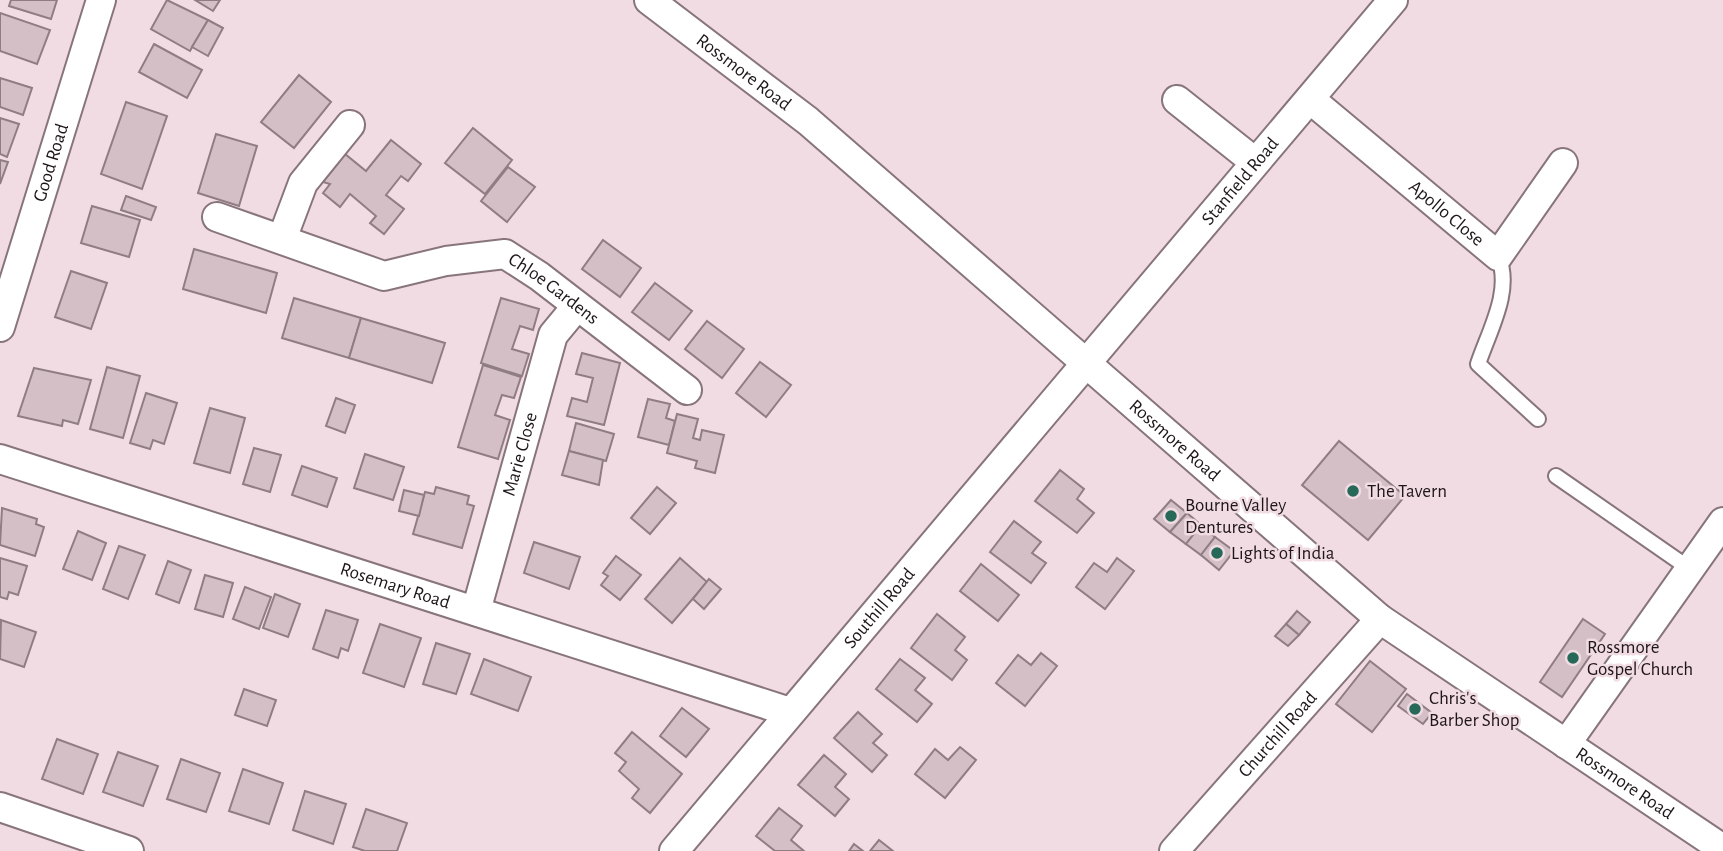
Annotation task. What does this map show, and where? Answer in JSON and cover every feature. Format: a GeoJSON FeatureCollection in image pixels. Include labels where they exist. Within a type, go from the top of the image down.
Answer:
{"type":"FeatureCollection","features":[{"type":"Feature","properties":{"kind":"street","name":"Good Road"},"geometry":{"type":"LineString","coordinates":[[0,327],[101,0]]}},
{"type":"Feature","properties":{"kind":"street","name":"Rossmore Road"},"geometry":{"type":"LineString","coordinates":[[649,0],[808,121],[1380,620],[1723,849]]}},
{"type":"Feature","properties":{"kind":"street","name":"Stanfield Road"},"geometry":{"type":"LineString","coordinates":[[1086,364],[1393,0]]}},
{"type":"Feature","properties":{"kind":"street","name":"Apollo Close"},"geometry":{"type":"LineString","coordinates":[[1310,99],[1498,256],[1563,163]]}},
{"type":"Feature","properties":{"kind":"street"},"geometry":{"type":"LineString","coordinates":[[1177,100],[1255,162]]}},
{"type":"Feature","properties":{"kind":"street"},"geometry":{"type":"LineString","coordinates":[[282,239],[303,183],[350,125]]}},
{"type":"Feature","properties":{"kind":"street","name":"Chloe Gardens"},"geometry":{"type":"LineString","coordinates":[[217,218],[384,276],[446,261],[505,254],[687,390]]}},
{"type":"Feature","properties":{"kind":"street","name":"Marie Close"},"geometry":{"type":"LineString","coordinates":[[476,611],[553,335],[577,306]]}},
{"type":"Feature","properties":{"kind":"street","name":"Southill Road"},"geometry":{"type":"LineString","coordinates":[[674,851],[1086,364]]}},
{"type":"Feature","properties":{"kind":"street","name":"Rosemary Road"},"geometry":{"type":"LineString","coordinates":[[0,458],[790,712]]}},
{"type":"Feature","properties":{"kind":"street"},"geometry":{"type":"LineString","coordinates":[[1566,744],[1723,522]]}},
{"type":"Feature","properties":{"kind":"street","name":"Churchill Road"},"geometry":{"type":"LineString","coordinates":[[1187,847],[1380,620]]}},
{"type":"Feature","properties":{"kind":"street"},"geometry":{"type":"LineString","coordinates":[[0,807],[129,851]]}},
{"type":"Feature","properties":{"kind":"lane"},"geometry":{"type":"LineString","coordinates":[[1498,256],[1505,271],[1503,289],[1478,364],[1538,419]]}},
{"type":"Feature","properties":{"kind":"lane"},"geometry":{"type":"LineString","coordinates":[[1556,476],[1689,569]]}},
{"type":"Feature","properties":{"kind":"building"},"geometry":{"type":"Polygon","coordinates":[[[11,0],[57,0],[51,19],[9,6],[11,0]]]}},
{"type":"Feature","properties":{"kind":"building"},"geometry":{"type":"Polygon","coordinates":[[[167,0],[208,20],[190,51],[151,29],[167,0]]]}},
{"type":"Feature","properties":{"kind":"building"},"geometry":{"type":"Polygon","coordinates":[[[195,0],[220,0],[213,11],[195,0]]]}},
{"type":"Feature","properties":{"kind":"building"},"geometry":{"type":"Polygon","coordinates":[[[0,13],[50,30],[37,64],[0,51],[0,13]]]}},
{"type":"Feature","properties":{"kind":"building"},"geometry":{"type":"Polygon","coordinates":[[[208,20],[223,28],[208,56],[192,47],[208,20]]]}},
{"type":"Feature","properties":{"kind":"building"},"geometry":{"type":"Polygon","coordinates":[[[154,44],[202,70],[187,98],[139,72],[154,44]]]}},
{"type":"Feature","properties":{"kind":"building"},"geometry":{"type":"Polygon","coordinates":[[[299,75],[331,102],[294,148],[261,122],[299,75]]]}},
{"type":"Feature","properties":{"kind":"building"},"geometry":{"type":"Polygon","coordinates":[[[0,78],[32,88],[23,115],[0,107],[0,78]]]}},
{"type":"Feature","properties":{"kind":"building"},"geometry":{"type":"Polygon","coordinates":[[[126,102],[167,116],[142,189],[101,174],[126,102]]]}},
{"type":"Feature","properties":{"kind":"building"},"geometry":{"type":"Polygon","coordinates":[[[0,118],[19,124],[7,157],[0,154],[0,118]]]}},
{"type":"Feature","properties":{"kind":"building"},"geometry":{"type":"Polygon","coordinates":[[[473,128],[512,160],[485,194],[445,163],[473,128]]]}},
{"type":"Feature","properties":{"kind":"building"},"geometry":{"type":"Polygon","coordinates":[[[216,134],[257,146],[239,206],[198,193],[216,134]]]}},
{"type":"Feature","properties":{"kind":"building"},"geometry":{"type":"Polygon","coordinates":[[[391,140],[421,164],[408,181],[401,176],[386,195],[404,209],[384,234],[370,223],[376,216],[350,194],[340,207],[323,193],[330,184],[323,182],[345,154],[366,171],[391,140]]]}},
{"type":"Feature","properties":{"kind":"building"},"geometry":{"type":"Polygon","coordinates":[[[0,160],[8,162],[0,184],[0,160]]]}},
{"type":"Feature","properties":{"kind":"building"},"geometry":{"type":"Polygon","coordinates":[[[508,167],[535,187],[507,222],[481,201],[508,167]]]}},
{"type":"Feature","properties":{"kind":"building"},"geometry":{"type":"Polygon","coordinates":[[[126,196],[156,207],[151,220],[121,210],[126,196]]]}},
{"type":"Feature","properties":{"kind":"building"},"geometry":{"type":"Polygon","coordinates":[[[92,206],[140,220],[129,257],[81,243],[92,206]]]}},
{"type":"Feature","properties":{"kind":"building"},"geometry":{"type":"Polygon","coordinates":[[[603,240],[641,268],[620,297],[582,269],[603,240]]]}},
{"type":"Feature","properties":{"kind":"building"},"geometry":{"type":"Polygon","coordinates":[[[194,249],[277,273],[266,313],[183,289],[194,249]]]}},
{"type":"Feature","properties":{"kind":"building"},"geometry":{"type":"Polygon","coordinates":[[[71,271],[107,283],[91,329],[55,317],[71,271]]]}},
{"type":"Feature","properties":{"kind":"building"},"geometry":{"type":"Polygon","coordinates":[[[655,283],[692,311],[669,340],[632,312],[655,283]]]}},
{"type":"Feature","properties":{"kind":"building"},"geometry":{"type":"Polygon","coordinates":[[[294,298],[361,318],[349,358],[282,338],[294,298]]]}},
{"type":"Feature","properties":{"kind":"building"},"geometry":{"type":"Polygon","coordinates":[[[501,298],[539,309],[533,330],[520,326],[512,349],[529,354],[522,376],[481,363],[501,298]]]}},
{"type":"Feature","properties":{"kind":"building"},"geometry":{"type":"Polygon","coordinates":[[[361,318],[445,343],[432,383],[349,358],[361,318]]]}},
{"type":"Feature","properties":{"kind":"building"},"geometry":{"type":"Polygon","coordinates":[[[707,321],[744,349],[722,378],[685,349],[707,321]]]}},
{"type":"Feature","properties":{"kind":"building"},"geometry":{"type":"Polygon","coordinates":[[[582,353],[620,363],[604,425],[567,416],[572,398],[587,402],[593,378],[576,374],[582,353]]]}},
{"type":"Feature","properties":{"kind":"building"},"geometry":{"type":"Polygon","coordinates":[[[760,362],[791,385],[766,417],[736,393],[760,362]]]}},
{"type":"Feature","properties":{"kind":"building"},"geometry":{"type":"Polygon","coordinates":[[[483,365],[521,377],[514,398],[502,395],[495,415],[510,420],[498,459],[458,447],[483,365]]]}},
{"type":"Feature","properties":{"kind":"building"},"geometry":{"type":"Polygon","coordinates":[[[107,367],[140,376],[123,438],[90,429],[107,367]]]}},
{"type":"Feature","properties":{"kind":"building"},"geometry":{"type":"Polygon","coordinates":[[[34,368],[91,380],[78,424],[63,420],[62,426],[18,416],[34,368]]]}},
{"type":"Feature","properties":{"kind":"building"},"geometry":{"type":"Polygon","coordinates":[[[146,393],[177,403],[164,444],[153,440],[150,449],[130,443],[146,393]]]}},
{"type":"Feature","properties":{"kind":"building"},"geometry":{"type":"Polygon","coordinates":[[[336,398],[355,405],[345,433],[326,426],[336,398]]]}},
{"type":"Feature","properties":{"kind":"building"},"geometry":{"type":"Polygon","coordinates":[[[648,399],[670,404],[666,418],[675,421],[669,445],[638,437],[648,399]]]}},
{"type":"Feature","properties":{"kind":"building"},"geometry":{"type":"Polygon","coordinates":[[[210,408],[245,418],[230,473],[194,463],[210,408]]]}},
{"type":"Feature","properties":{"kind":"building"},"geometry":{"type":"Polygon","coordinates":[[[677,414],[698,419],[693,438],[700,440],[702,430],[724,435],[715,473],[695,468],[697,461],[667,453],[677,414]]]}},
{"type":"Feature","properties":{"kind":"building"},"geometry":{"type":"Polygon","coordinates":[[[576,423],[614,434],[606,461],[569,451],[576,423]]]}},
{"type":"Feature","properties":{"kind":"building","name":"The Tavern"},"geometry":{"type":"Polygon","coordinates":[[[1339,441],[1405,496],[1368,540],[1302,485],[1339,441]]]}},
{"type":"Feature","properties":{"kind":"building"},"geometry":{"type":"Polygon","coordinates":[[[254,448],[281,455],[270,492],[243,484],[254,448]]]}},
{"type":"Feature","properties":{"kind":"building"},"geometry":{"type":"Polygon","coordinates":[[[569,451],[603,460],[599,485],[562,475],[569,451]]]}},
{"type":"Feature","properties":{"kind":"building"},"geometry":{"type":"Polygon","coordinates":[[[365,454],[404,467],[393,500],[354,488],[365,454]]]}},
{"type":"Feature","properties":{"kind":"building"},"geometry":{"type":"Polygon","coordinates":[[[302,466],[337,478],[327,507],[292,495],[302,466]]]}},
{"type":"Feature","properties":{"kind":"building"},"geometry":{"type":"Polygon","coordinates":[[[1060,470],[1084,489],[1077,499],[1094,513],[1077,533],[1035,501],[1060,470]]]}},
{"type":"Feature","properties":{"kind":"building"},"geometry":{"type":"Polygon","coordinates":[[[436,487],[469,496],[467,504],[474,506],[462,548],[413,534],[425,492],[434,494],[436,487]]]}},
{"type":"Feature","properties":{"kind":"building"},"geometry":{"type":"Polygon","coordinates":[[[657,487],[676,503],[650,534],[631,518],[657,487]]]}},
{"type":"Feature","properties":{"kind":"building"},"geometry":{"type":"Polygon","coordinates":[[[404,490],[424,495],[419,516],[399,511],[404,490]]]}},
{"type":"Feature","properties":{"kind":"building","name":"Bourne Valley Dentures"},"geometry":{"type":"Polygon","coordinates":[[[1171,500],[1187,513],[1170,532],[1154,519],[1171,500]]]}},
{"type":"Feature","properties":{"kind":"building"},"geometry":{"type":"Polygon","coordinates":[[[2,508],[37,519],[36,524],[44,527],[35,556],[0,545],[2,508]]]}},
{"type":"Feature","properties":{"kind":"building"},"geometry":{"type":"Polygon","coordinates":[[[1187,513],[1201,525],[1186,544],[1170,532],[1187,513]]]}},
{"type":"Feature","properties":{"kind":"building"},"geometry":{"type":"Polygon","coordinates":[[[1014,521],[1041,542],[1032,553],[1046,563],[1031,583],[990,552],[1014,521]]]}},
{"type":"Feature","properties":{"kind":"building"},"geometry":{"type":"Polygon","coordinates":[[[1201,525],[1215,537],[1201,555],[1186,544],[1201,525]]]}},
{"type":"Feature","properties":{"kind":"building"},"geometry":{"type":"Polygon","coordinates":[[[78,531],[106,543],[92,580],[63,569],[78,531]]]}},
{"type":"Feature","properties":{"kind":"building","name":"Lights of India"},"geometry":{"type":"Polygon","coordinates":[[[1215,537],[1234,551],[1219,570],[1201,555],[1215,537]]]}},
{"type":"Feature","properties":{"kind":"building"},"geometry":{"type":"Polygon","coordinates":[[[534,542],[580,557],[569,589],[524,573],[534,542]]]}},
{"type":"Feature","properties":{"kind":"building"},"geometry":{"type":"Polygon","coordinates":[[[119,546],[145,555],[128,599],[103,589],[119,546]]]}},
{"type":"Feature","properties":{"kind":"building"},"geometry":{"type":"Polygon","coordinates":[[[616,556],[641,575],[620,600],[601,585],[608,576],[603,573],[616,556]]]}},
{"type":"Feature","properties":{"kind":"building"},"geometry":{"type":"Polygon","coordinates":[[[0,558],[27,566],[18,595],[9,592],[7,599],[0,597],[0,558]]]}},
{"type":"Feature","properties":{"kind":"building"},"geometry":{"type":"Polygon","coordinates":[[[680,558],[707,582],[672,623],[645,599],[680,558]]]}},
{"type":"Feature","properties":{"kind":"building"},"geometry":{"type":"Polygon","coordinates":[[[1117,558],[1134,571],[1105,609],[1076,587],[1094,563],[1107,572],[1117,558]]]}},
{"type":"Feature","properties":{"kind":"building"},"geometry":{"type":"Polygon","coordinates":[[[168,561],[191,570],[179,603],[156,594],[168,561]]]}},
{"type":"Feature","properties":{"kind":"building"},"geometry":{"type":"Polygon","coordinates":[[[981,564],[1019,595],[998,621],[960,591],[981,564]]]}},
{"type":"Feature","properties":{"kind":"building"},"geometry":{"type":"Polygon","coordinates":[[[205,575],[233,583],[223,617],[195,609],[205,575]]]}},
{"type":"Feature","properties":{"kind":"building"},"geometry":{"type":"Polygon","coordinates":[[[709,579],[721,589],[704,609],[693,599],[709,579]]]}},
{"type":"Feature","properties":{"kind":"building"},"geometry":{"type":"Polygon","coordinates":[[[245,587],[271,597],[259,629],[233,619],[245,587]]]}},
{"type":"Feature","properties":{"kind":"building"},"geometry":{"type":"Polygon","coordinates":[[[275,594],[300,604],[288,637],[263,628],[275,594]]]}},
{"type":"Feature","properties":{"kind":"building"},"geometry":{"type":"Polygon","coordinates":[[[326,610],[358,620],[348,651],[341,648],[338,658],[313,649],[326,610]]]}},
{"type":"Feature","properties":{"kind":"building"},"geometry":{"type":"Polygon","coordinates":[[[1297,611],[1310,622],[1299,635],[1286,624],[1297,611]]]}},
{"type":"Feature","properties":{"kind":"building"},"geometry":{"type":"Polygon","coordinates":[[[937,614],[965,637],[955,650],[967,660],[952,680],[911,648],[937,614]]]}},
{"type":"Feature","properties":{"kind":"building","name":"Rossmore Gospel Church"},"geometry":{"type":"Polygon","coordinates":[[[1583,619],[1605,634],[1562,697],[1540,682],[1583,619]]]}},
{"type":"Feature","properties":{"kind":"building"},"geometry":{"type":"Polygon","coordinates":[[[1,620],[36,632],[24,667],[0,659],[1,620]]]}},
{"type":"Feature","properties":{"kind":"building"},"geometry":{"type":"Polygon","coordinates":[[[380,624],[421,638],[404,687],[363,673],[380,624]]]}},
{"type":"Feature","properties":{"kind":"building"},"geometry":{"type":"Polygon","coordinates":[[[1286,624],[1299,635],[1288,646],[1275,636],[1286,624]]]}},
{"type":"Feature","properties":{"kind":"building"},"geometry":{"type":"Polygon","coordinates":[[[436,643],[470,654],[456,694],[423,684],[436,643]]]}},
{"type":"Feature","properties":{"kind":"building"},"geometry":{"type":"Polygon","coordinates":[[[1041,653],[1057,666],[1025,706],[996,683],[1018,655],[1031,665],[1041,653]]]}},
{"type":"Feature","properties":{"kind":"building"},"geometry":{"type":"Polygon","coordinates":[[[484,659],[531,677],[518,711],[471,694],[484,659]]]}},
{"type":"Feature","properties":{"kind":"building"},"geometry":{"type":"Polygon","coordinates":[[[900,659],[925,678],[915,690],[932,704],[917,722],[876,689],[900,659]]]}},
{"type":"Feature","properties":{"kind":"building"},"geometry":{"type":"Polygon","coordinates":[[[1370,661],[1406,689],[1372,732],[1336,704],[1370,661]]]}},
{"type":"Feature","properties":{"kind":"building"},"geometry":{"type":"Polygon","coordinates":[[[244,689],[276,700],[267,726],[235,715],[244,689]]]}},
{"type":"Feature","properties":{"kind":"building","name":"Chris's Barber Shop"},"geometry":{"type":"Polygon","coordinates":[[[1407,694],[1432,713],[1423,724],[1398,706],[1407,694]]]}},
{"type":"Feature","properties":{"kind":"building"},"geometry":{"type":"Polygon","coordinates":[[[682,708],[709,729],[686,757],[660,736],[682,708]]]}},
{"type":"Feature","properties":{"kind":"building"},"geometry":{"type":"Polygon","coordinates":[[[858,712],[882,734],[873,743],[887,755],[872,772],[834,738],[858,712]]]}},
{"type":"Feature","properties":{"kind":"building"},"geometry":{"type":"Polygon","coordinates":[[[632,732],[682,774],[650,813],[632,798],[639,789],[619,771],[626,762],[615,753],[632,732]]]}},
{"type":"Feature","properties":{"kind":"building"},"geometry":{"type":"Polygon","coordinates":[[[57,739],[98,754],[83,794],[42,779],[57,739]]]}},
{"type":"Feature","properties":{"kind":"building"},"geometry":{"type":"Polygon","coordinates":[[[960,747],[976,760],[945,798],[915,774],[935,749],[948,760],[960,747]]]}},
{"type":"Feature","properties":{"kind":"building"},"geometry":{"type":"Polygon","coordinates":[[[118,752],[158,766],[143,806],[103,792],[118,752]]]}},
{"type":"Feature","properties":{"kind":"building"},"geometry":{"type":"Polygon","coordinates":[[[824,755],[846,774],[835,787],[849,799],[835,816],[798,785],[824,755]]]}},
{"type":"Feature","properties":{"kind":"building"},"geometry":{"type":"Polygon","coordinates":[[[181,759],[220,773],[206,812],[167,799],[181,759]]]}},
{"type":"Feature","properties":{"kind":"building"},"geometry":{"type":"Polygon","coordinates":[[[243,769],[283,783],[269,824],[229,811],[243,769]]]}},
{"type":"Feature","properties":{"kind":"building"},"geometry":{"type":"Polygon","coordinates":[[[305,791],[346,804],[333,844],[293,830],[305,791]]]}},
{"type":"Feature","properties":{"kind":"building"},"geometry":{"type":"Polygon","coordinates":[[[779,808],[802,826],[791,840],[804,851],[775,851],[756,836],[779,808]]]}},
{"type":"Feature","properties":{"kind":"building"},"geometry":{"type":"Polygon","coordinates":[[[366,809],[407,823],[397,851],[365,851],[353,847],[366,809]]]}},
{"type":"Feature","properties":{"kind":"building"},"geometry":{"type":"Polygon","coordinates":[[[879,840],[893,851],[870,851],[879,840]]]}},
{"type":"Feature","properties":{"kind":"building"},"geometry":{"type":"Polygon","coordinates":[[[854,844],[863,851],[849,851],[854,844]]]}},
{"type":"Feature","properties":{"kind":"place","name":"The Tavern"},"geometry":{"type":"Point","coordinates":[1353,491]}},
{"type":"Feature","properties":{"kind":"place","name":"Bourne Valley Dentures"},"geometry":{"type":"Point","coordinates":[1171,516]}},
{"type":"Feature","properties":{"kind":"place","name":"Lights of India"},"geometry":{"type":"Point","coordinates":[1217,553]}},
{"type":"Feature","properties":{"kind":"place","name":"Rossmore Gospel Church"},"geometry":{"type":"Point","coordinates":[1573,658]}},
{"type":"Feature","properties":{"kind":"place","name":"Chris's Barber Shop"},"geometry":{"type":"Point","coordinates":[1415,709]}}]}
